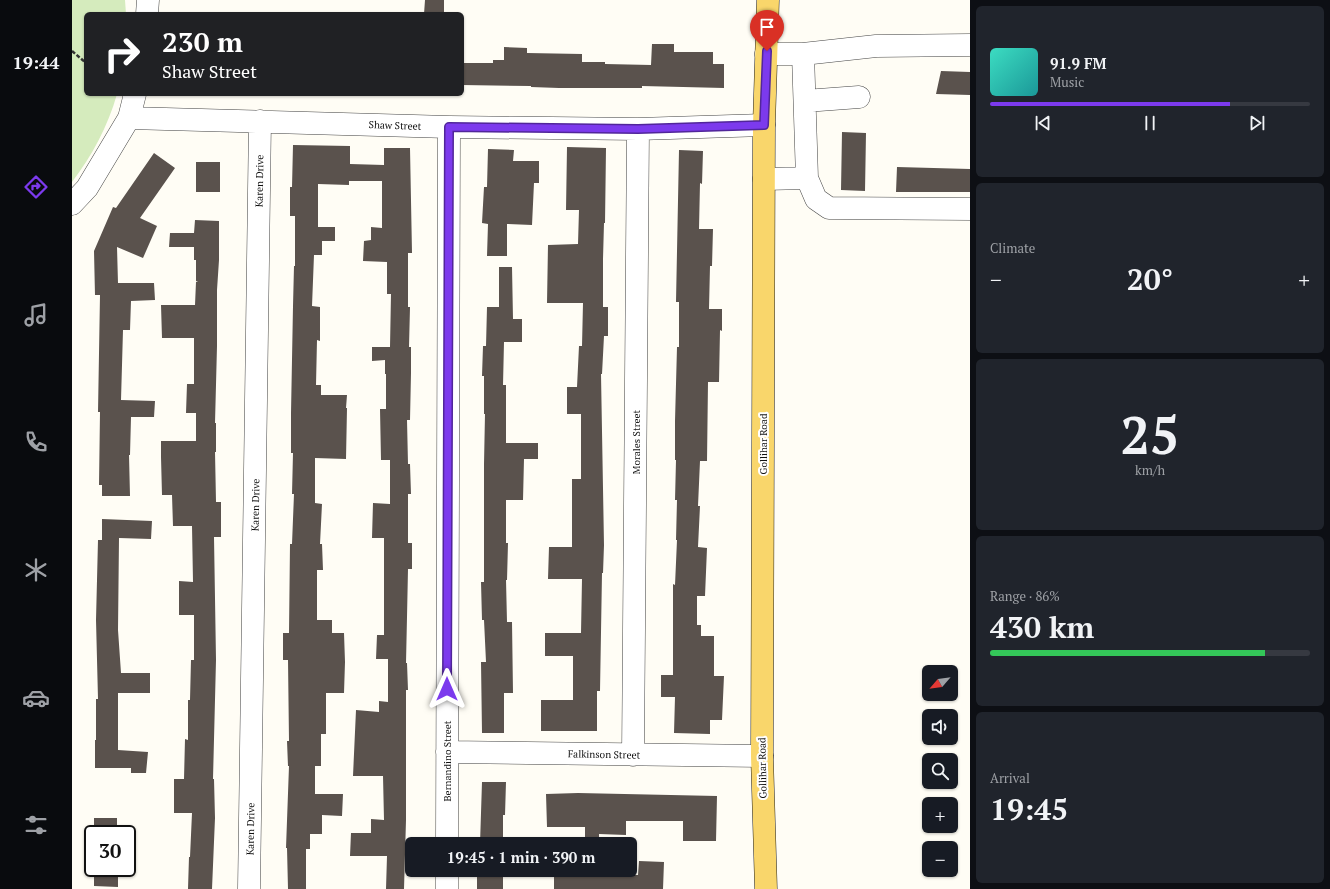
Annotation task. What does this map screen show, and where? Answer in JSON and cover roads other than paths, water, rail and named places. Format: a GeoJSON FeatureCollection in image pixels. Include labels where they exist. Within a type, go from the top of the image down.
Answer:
{"type":"FeatureCollection","features":[{"type":"Feature","properties":{"kind":"main road","name":"Gollihar Road"},"geometry":{"type":"LineString","coordinates":[[766,889],[762,756],[764,125],[768,0]]}},
{"type":"Feature","properties":{"kind":"street"},"geometry":{"type":"LineString","coordinates":[[147,12],[148,0]]}},
{"type":"Feature","properties":{"kind":"street"},"geometry":{"type":"LineString","coordinates":[[766,54],[803,54],[876,46],[970,45]]}},
{"type":"Feature","properties":{"kind":"street"},"geometry":{"type":"LineString","coordinates":[[803,54],[807,178],[816,199],[829,208],[970,209]]}},
{"type":"Feature","properties":{"kind":"street"},"geometry":{"type":"LineString","coordinates":[[72,204],[87,188],[129,118],[134,96]]}},
{"type":"Feature","properties":{"kind":"street"},"geometry":{"type":"LineString","coordinates":[[805,101],[859,97]]}},
{"type":"Feature","properties":{"kind":"street","name":"Shaw Street"},"geometry":{"type":"LineString","coordinates":[[129,118],[449,127],[638,129],[764,125]]}},
{"type":"Feature","properties":{"kind":"street","name":"Karen Drive"},"geometry":{"type":"LineString","coordinates":[[249,889],[260,121]]}},
{"type":"Feature","properties":{"kind":"street","name":"Bernandino Street"},"geometry":{"type":"LineString","coordinates":[[447,837],[449,127]]}},
{"type":"Feature","properties":{"kind":"street","name":"Morales Street"},"geometry":{"type":"LineString","coordinates":[[633,755],[638,129]]}},
{"type":"Feature","properties":{"kind":"street"},"geometry":{"type":"LineString","coordinates":[[764,179],[807,178]]}},
{"type":"Feature","properties":{"kind":"street","name":"Falkinson Street"},"geometry":{"type":"LineString","coordinates":[[447,752],[762,756]]}},
{"type":"Feature","properties":{"kind":"street"},"geometry":{"type":"LineString","coordinates":[[447,877],[447,889]]}}]}
